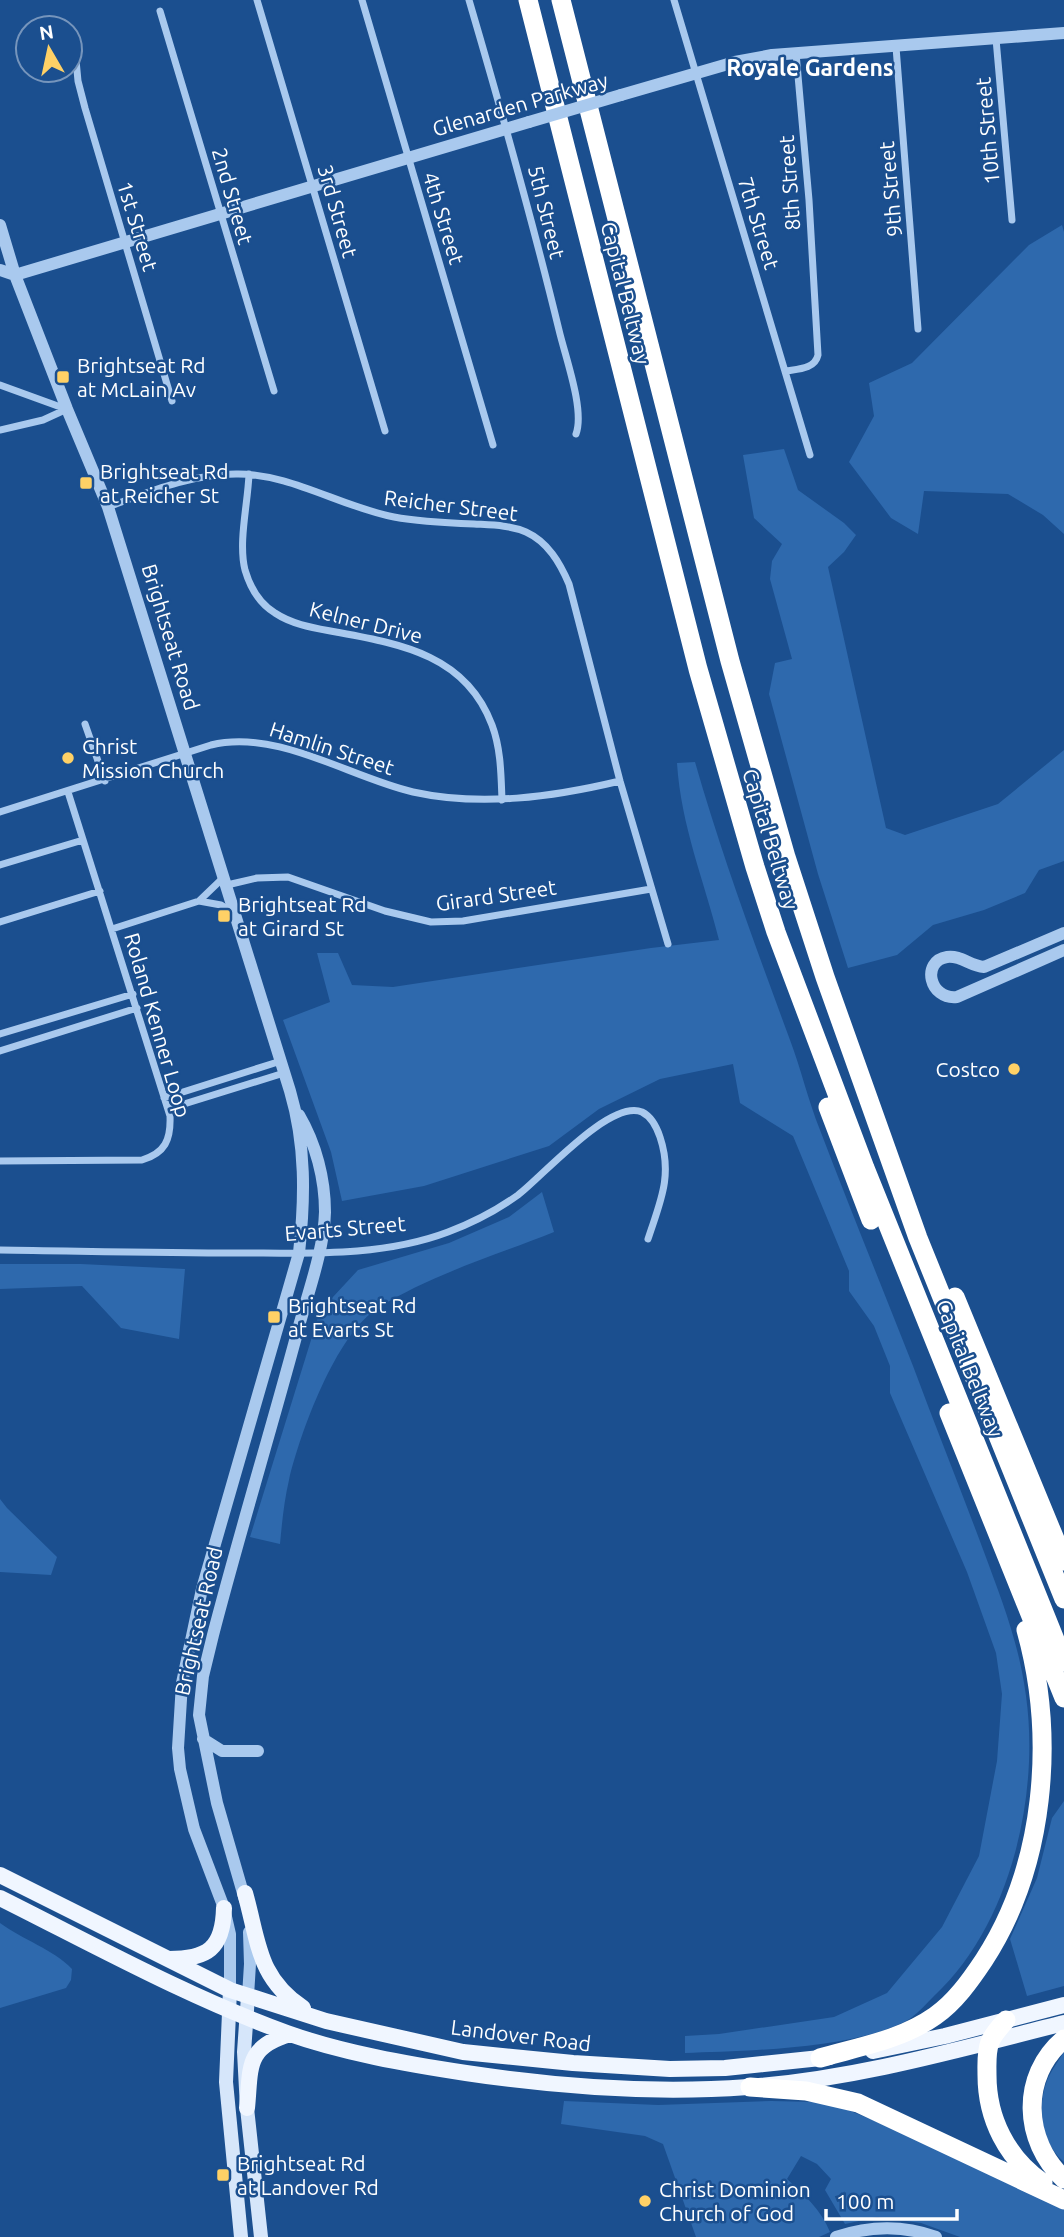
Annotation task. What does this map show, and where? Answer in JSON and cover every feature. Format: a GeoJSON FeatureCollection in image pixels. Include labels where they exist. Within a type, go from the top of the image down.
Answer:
{"type":"FeatureCollection","features":[{"type":"Feature","properties":{"kind":"highway","name":"Capital Beltway"},"geometry":{"type":"LineString","coordinates":[[528,0],[698,669],[776,932],[887,1224],[1064,1662]]}},
{"type":"Feature","properties":{"kind":"highway","name":"Capital Beltway"},"geometry":{"type":"LineString","coordinates":[[561,0],[759,768],[825,977],[918,1238],[1064,1598]]}},
{"type":"Feature","properties":{"kind":"highway"},"geometry":{"type":"LineString","coordinates":[[776,932],[818,1079],[839,1138],[1064,1698]]}},
{"type":"Feature","properties":{"kind":"highway"},"geometry":{"type":"LineString","coordinates":[[886,1143],[973,1337],[1064,1561]]}},
{"type":"Feature","properties":{"kind":"highway"},"geometry":{"type":"LineString","coordinates":[[1017,1445],[1064,1525]]}},
{"type":"Feature","properties":{"kind":"highway"},"geometry":{"type":"LineString","coordinates":[[820,2058],[911,2030],[944,2008],[974,1975],[991,1950],[1019,1887],[1038,1812],[1041,1781],[1040,1706],[1029,1640],[1003,1548]]}},
{"type":"Feature","properties":{"kind":"highway"},"geometry":{"type":"LineString","coordinates":[[1006,2020],[990,2041],[987,2060],[989,2103],[1002,2139],[1014,2157],[1033,2176],[1064,2198]]}},
{"type":"Feature","properties":{"kind":"highway"},"geometry":{"type":"LineString","coordinates":[[1064,2039],[1049,2053],[1035,2082],[1032,2116],[1041,2151],[1064,2179]]}},
{"type":"Feature","properties":{"kind":"highway"},"geometry":{"type":"LineString","coordinates":[[750,2087],[806,2091],[858,2103],[1064,2198]]}},
{"type":"Feature","properties":{"kind":"main road","name":"Landover Road"},"geometry":{"type":"LineString","coordinates":[[0,1875],[230,1990],[326,2021],[463,2052],[622,2067],[725,2068],[890,2048],[1064,2005]]}},
{"type":"Feature","properties":{"kind":"main road"},"geometry":{"type":"LineString","coordinates":[[245,1893],[270,1978],[289,1999],[326,2021]]}},
{"type":"Feature","properties":{"kind":"main road","name":"Landover Road"},"geometry":{"type":"LineString","coordinates":[[0,1898],[246,2017],[290,2034],[399,2063],[531,2083],[627,2089],[750,2087],[891,2066],[1064,2023]]}},
{"type":"Feature","properties":{"kind":"main road"},"geometry":{"type":"LineString","coordinates":[[167,1959],[201,1955],[215,1945],[223,1925],[224,1909]]}},
{"type":"Feature","properties":{"kind":"main road","name":"Brightseat Road"},"geometry":{"type":"LineString","coordinates":[[230,1990],[226,2073],[241,2237]]}},
{"type":"Feature","properties":{"kind":"main road","name":"Brightseat Road"},"geometry":{"type":"LineString","coordinates":[[248,1996],[244,2052],[247,2108],[261,2237]]}},
{"type":"Feature","properties":{"kind":"main road"},"geometry":{"type":"LineString","coordinates":[[247,2108],[251,2066],[255,2055],[266,2043],[290,2034]]}},
{"type":"Feature","properties":{"kind":"street","name":"3rd Street"},"geometry":{"type":"LineString","coordinates":[[257,0],[385,431]]}},
{"type":"Feature","properties":{"kind":"street","name":"4th Street"},"geometry":{"type":"LineString","coordinates":[[362,0],[494,445]]}},
{"type":"Feature","properties":{"kind":"street","name":"5th Street"},"geometry":{"type":"LineString","coordinates":[[470,0],[507,128],[578,409],[580,421],[576,434]]}},
{"type":"Feature","properties":{"kind":"street","name":"7th Street"},"geometry":{"type":"LineString","coordinates":[[674,0],[810,456]]}},
{"type":"Feature","properties":{"kind":"street","name":"2nd Street"},"geometry":{"type":"LineString","coordinates":[[160,11],[274,391]]}},
{"type":"Feature","properties":{"kind":"street","name":"Glenarden Parkway"},"geometry":{"type":"LineString","coordinates":[[15,275],[749,58],[1064,33]]}},
{"type":"Feature","properties":{"kind":"street","name":"10th Street"},"geometry":{"type":"LineString","coordinates":[[996,39],[1012,220]]}},
{"type":"Feature","properties":{"kind":"street","name":"9th Street"},"geometry":{"type":"LineString","coordinates":[[896,47],[918,329]]}},
{"type":"Feature","properties":{"kind":"street","name":"8th Street"},"geometry":{"type":"LineString","coordinates":[[786,371],[812,365],[818,355],[809,200],[796,53]]}},
{"type":"Feature","properties":{"kind":"street","name":"1st Street"},"geometry":{"type":"LineString","coordinates":[[79,84],[172,401]]}},
{"type":"Feature","properties":{"kind":"street","name":"Brightseat Road"},"geometry":{"type":"LineString","coordinates":[[0,225],[15,275],[108,507],[283,1067],[295,1109],[304,1176],[299,1253],[202,1589],[181,1683],[178,1748],[180,1769],[194,1829],[224,1909],[231,1950],[230,1990]]}},
{"type":"Feature","properties":{"kind":"street"},"geometry":{"type":"LineString","coordinates":[[0,270],[15,275]]}},
{"type":"Feature","properties":{"kind":"street"},"geometry":{"type":"LineString","coordinates":[[0,385],[67,410]]}},
{"type":"Feature","properties":{"kind":"street"},"geometry":{"type":"LineString","coordinates":[[0,430],[43,420],[67,410]]}},
{"type":"Feature","properties":{"kind":"street","name":"Reicher Street"},"geometry":{"type":"LineString","coordinates":[[108,507],[201,477],[249,474],[281,481],[374,513],[421,521],[505,527],[524,531],[541,541],[553,554],[569,584],[620,781],[668,944]]}},
{"type":"Feature","properties":{"kind":"street","name":"Kelner Drive"},"geometry":{"type":"LineString","coordinates":[[249,474],[243,558],[248,579],[258,598],[275,614],[295,623],[410,648],[433,658],[453,672],[471,689],[493,726],[499,757],[502,800]]}},
{"type":"Feature","properties":{"kind":"street"},"geometry":{"type":"LineString","coordinates":[[85,724],[105,781]]}},
{"type":"Feature","properties":{"kind":"street","name":"Hamlin Street"},"geometry":{"type":"LineString","coordinates":[[0,812],[221,743],[259,743],[413,792],[446,797],[502,800],[544,796],[620,781]]}},
{"type":"Feature","properties":{"kind":"street","name":"Roland Kenner Loop"},"geometry":{"type":"LineString","coordinates":[[0,1161],[142,1160],[161,1151],[170,1132],[164,1098],[133,994],[68,792]]}},
{"type":"Feature","properties":{"kind":"street"},"geometry":{"type":"LineString","coordinates":[[0,865],[83,840]]}},
{"type":"Feature","properties":{"kind":"street","name":"Girard Street"},"geometry":{"type":"LineString","coordinates":[[225,881],[288,877],[384,911],[431,922],[463,921],[651,889]]}},
{"type":"Feature","properties":{"kind":"street"},"geometry":{"type":"LineString","coordinates":[[112,929],[199,901],[225,881]]}},
{"type":"Feature","properties":{"kind":"street"},"geometry":{"type":"LineString","coordinates":[[0,922],[100,891]]}},
{"type":"Feature","properties":{"kind":"street"},"geometry":{"type":"LineString","coordinates":[[199,901],[221,905],[235,913]]}},
{"type":"Feature","properties":{"kind":"street"},"geometry":{"type":"LineString","coordinates":[[1064,933],[984,967],[976,967],[958,957],[940,959],[933,967],[932,983],[942,995],[957,998],[1064,950]]}},
{"type":"Feature","properties":{"kind":"street"},"geometry":{"type":"LineString","coordinates":[[0,1034],[133,994]]}},
{"type":"Feature","properties":{"kind":"street"},"geometry":{"type":"LineString","coordinates":[[0,1051],[137,1008]]}},
{"type":"Feature","properties":{"kind":"street"},"geometry":{"type":"LineString","coordinates":[[164,1098],[283,1067]]}},
{"type":"Feature","properties":{"kind":"street"},"geometry":{"type":"LineString","coordinates":[[167,1110],[283,1067]]}},
{"type":"Feature","properties":{"kind":"street","name":"Brightseat Road"},"geometry":{"type":"LineString","coordinates":[[248,1996],[250,1943],[245,1893],[217,1803],[199,1715],[203,1676],[213,1635],[324,1228],[323,1187],[310,1136],[295,1109]]}},
{"type":"Feature","properties":{"kind":"street","name":"Evarts Street"},"geometry":{"type":"LineString","coordinates":[[0,1250],[299,1253],[392,1247],[462,1226],[517,1195],[600,1125],[618,1114],[634,1111],[644,1114],[654,1124],[666,1158],[664,1188],[648,1239]]}},
{"type":"Feature","properties":{"kind":"street"},"geometry":{"type":"LineString","coordinates":[[203,1739],[222,1751],[258,1751]]}},
{"type":"Feature","properties":{"kind":"street"},"geometry":{"type":"LineString","coordinates":[[836,2237],[871,2228],[884,2228],[905,2229],[936,2237]]}},
{"type":"Feature","properties":{"kind":"shaded area"},"geometry":{"type":"Polygon","coordinates":[[[1062,225],[1064,534],[1043,515],[1008,494],[924,491],[918,534],[891,518],[849,462],[874,416],[869,383],[912,363],[1029,245],[1062,225]]]}},
{"type":"Feature","properties":{"kind":"shaded area"},"geometry":{"type":"Polygon","coordinates":[[[784,449],[798,490],[844,523],[856,535],[844,552],[828,567],[886,828],[905,835],[998,804],[1064,750],[1064,861],[1039,870],[1025,893],[984,910],[933,925],[897,955],[848,968],[818,874],[769,694],[775,663],[792,659],[770,579],[772,561],[782,544],[754,518],[743,455],[784,449]]]}},
{"type":"Feature","properties":{"kind":"shaded area"},"geometry":{"type":"Polygon","coordinates":[[[695,762],[728,867],[816,1119],[1003,1605],[1023,1677],[1029,1735],[1023,1816],[1014,1857],[1000,1897],[982,1934],[960,1967],[917,2013],[889,2028],[833,2042],[769,2049],[685,2053],[685,2036],[719,2034],[834,2017],[887,1993],[942,1927],[979,1856],[997,1761],[1002,1694],[996,1653],[967,1572],[890,1393],[890,1366],[874,1326],[849,1291],[849,1271],[793,1136],[740,1103],[733,1064],[660,1079],[599,1109],[549,1146],[424,1186],[342,1201],[331,1152],[283,1020],[330,1002],[317,953],[338,953],[352,985],[393,987],[719,940],[688,831],[679,786],[677,763],[695,762]]]}},
{"type":"Feature","properties":{"kind":"shaded area"},"geometry":{"type":"Polygon","coordinates":[[[542,1192],[554,1232],[419,1285],[378,1308],[363,1321],[334,1361],[311,1412],[289,1480],[280,1544],[250,1537],[320,1311],[358,1270],[449,1243],[509,1217],[542,1192]]]}},
{"type":"Feature","properties":{"kind":"shaded area"},"geometry":{"type":"Polygon","coordinates":[[[0,1264],[81,1264],[185,1269],[179,1339],[121,1328],[82,1286],[0,1289],[0,1264]]]}},
{"type":"Feature","properties":{"kind":"shaded area"},"geometry":{"type":"Polygon","coordinates":[[[0,1499],[57,1557],[51,1575],[0,1572],[0,1499]]]}},
{"type":"Feature","properties":{"kind":"shaded area"},"geometry":{"type":"Polygon","coordinates":[[[1064,1801],[1064,1986],[1027,1996],[1010,1939],[1037,1878],[1052,1818],[1064,1801]]]}},
{"type":"Feature","properties":{"kind":"shaded area"},"geometry":{"type":"Polygon","coordinates":[[[0,1923],[56,1956],[72,1969],[71,1980],[66,1988],[0,2008],[0,1923]]]}},
{"type":"Feature","properties":{"kind":"shaded area"},"geometry":{"type":"Polygon","coordinates":[[[1064,2052],[1064,2162],[1056,2154],[1045,2133],[1042,2098],[1049,2076],[1064,2052]]]}},
{"type":"Feature","properties":{"kind":"shaded area"},"geometry":{"type":"Polygon","coordinates":[[[564,2101],[658,2105],[816,2102],[848,2110],[1064,2209],[1064,2237],[960,2237],[921,2223],[877,2217],[845,2224],[825,2190],[831,2179],[817,2164],[801,2156],[787,2179],[817,2210],[830,2232],[819,2237],[696,2237],[663,2144],[645,2136],[561,2124],[564,2101]]]}},
{"type":"Feature","properties":{"kind":"place","name":"Brightseat Rd at McLain Av"},"geometry":{"type":"Point","coordinates":[63,377]}},
{"type":"Feature","properties":{"kind":"place","name":"Brightseat Rd at Reicher St"},"geometry":{"type":"Point","coordinates":[86,483]}},
{"type":"Feature","properties":{"kind":"place","name":"Christ Mission Church"},"geometry":{"type":"Point","coordinates":[68,758]}},
{"type":"Feature","properties":{"kind":"place","name":"Brightseat Rd at Girard St"},"geometry":{"type":"Point","coordinates":[224,916]}},
{"type":"Feature","properties":{"kind":"place","name":"Costco"},"geometry":{"type":"Point","coordinates":[1014,1069]}},
{"type":"Feature","properties":{"kind":"place","name":"Brightseat Rd at Evarts St"},"geometry":{"type":"Point","coordinates":[274,1317]}},
{"type":"Feature","properties":{"kind":"place","name":"Brightseat Rd at Landover Rd"},"geometry":{"type":"Point","coordinates":[223,2175]}},
{"type":"Feature","properties":{"kind":"place","name":"Christ Dominion Church of God"},"geometry":{"type":"Point","coordinates":[645,2201]}},
{"type":"Feature","properties":{"kind":"district","name":"Royale Gardens"},"geometry":{"type":"Point","coordinates":[810,67]}}]}
